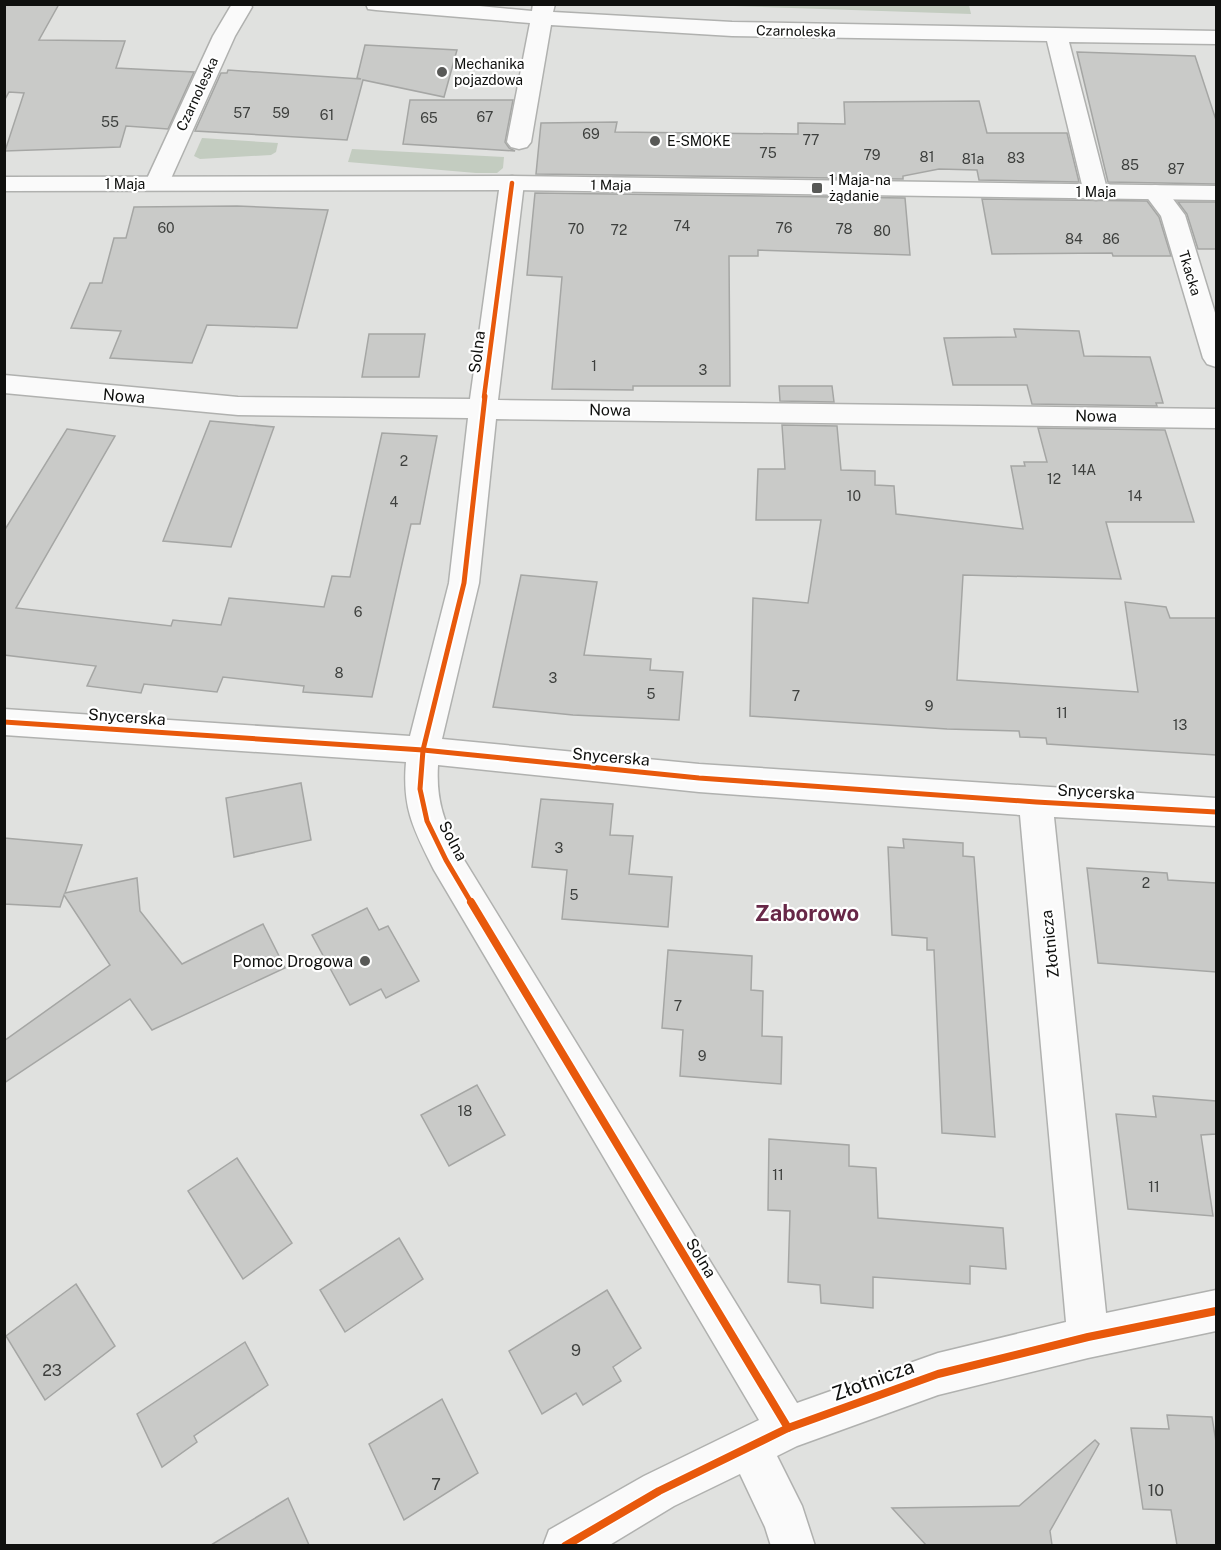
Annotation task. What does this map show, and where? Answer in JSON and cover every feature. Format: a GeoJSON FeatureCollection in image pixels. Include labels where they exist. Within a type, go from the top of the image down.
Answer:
{"type":"FeatureCollection","features":[{"type":"Feature","properties":{"kind":"street","name":"Czarnoleska"},"geometry":{"type":"LineString","coordinates":[[376,4],[543,11],[732,29],[1216,38]]}},
{"type":"Feature","properties":{"kind":"street","name":"Czarnoleska"},"geometry":{"type":"LineString","coordinates":[[157,183],[224,36],[243,5]]}},
{"type":"Feature","properties":{"kind":"street"},"geometry":{"type":"LineString","coordinates":[[519,142],[543,11]]}},
{"type":"Feature","properties":{"kind":"street"},"geometry":{"type":"LineString","coordinates":[[1057,36],[1096,193]]}},
{"type":"Feature","properties":{"kind":"street","name":"1 Maja"},"geometry":{"type":"LineString","coordinates":[[4,184],[512,183],[1216,194]]}},
{"type":"Feature","properties":{"kind":"street","name":"Solna"},"geometry":{"type":"LineString","coordinates":[[512,183],[483,408],[464,583],[423,750],[420,789],[427,821],[446,860],[788,1428]]}},
{"type":"Feature","properties":{"kind":"street","name":"Tkacka"},"geometry":{"type":"LineString","coordinates":[[1155,192],[1173,215],[1216,358]]}},
{"type":"Feature","properties":{"kind":"street","name":"Nowa"},"geometry":{"type":"LineString","coordinates":[[5,386],[238,406],[1216,417]]}},
{"type":"Feature","properties":{"kind":"street","name":"Snycerska"},"geometry":{"type":"LineString","coordinates":[[4,722],[423,750],[622,772],[1036,802],[1216,812]]}},
{"type":"Feature","properties":{"kind":"street","name":"Złotnicza"},"geometry":{"type":"LineString","coordinates":[[1036,802],[1088,1337]]}},
{"type":"Feature","properties":{"kind":"street","name":"Złotnicza"},"geometry":{"type":"LineString","coordinates":[[566,1545],[659,1491],[788,1428],[938,1374],[1088,1337],[1216,1311]]}},
{"type":"Feature","properties":{"kind":"street"},"geometry":{"type":"LineString","coordinates":[[750,1448],[786,1522],[793,1545]]}},
{"type":"Feature","properties":{"kind":"shaded area"},"geometry":{"type":"Polygon","coordinates":[[[969,4],[971,14],[703,5],[969,4]]]}},
{"type":"Feature","properties":{"kind":"shaded area"},"geometry":{"type":"Polygon","coordinates":[[[202,138],[278,143],[276,152],[271,155],[200,159],[194,156],[202,138]]]}},
{"type":"Feature","properties":{"kind":"shaded area"},"geometry":{"type":"Polygon","coordinates":[[[352,149],[504,157],[503,168],[497,173],[476,173],[348,162],[352,149]]]}},
{"type":"Feature","properties":{"kind":"building"},"geometry":{"type":"Polygon","coordinates":[[[4,4],[59,4],[39,40],[125,41],[116,68],[194,72],[168,129],[126,126],[120,147],[5,151],[24,93],[9,92],[4,101],[4,4]]]}},
{"type":"Feature","properties":{"kind":"building"},"geometry":{"type":"Polygon","coordinates":[[[365,45],[457,50],[444,97],[363,80],[347,140],[195,131],[221,73],[227,73],[228,70],[361,79],[357,78],[365,45]]]}},
{"type":"Feature","properties":{"kind":"building"},"geometry":{"type":"Polygon","coordinates":[[[1077,52],[1195,56],[1216,120],[1216,184],[1108,182],[1077,52]]]}},
{"type":"Feature","properties":{"kind":"building"},"geometry":{"type":"Polygon","coordinates":[[[410,100],[513,100],[505,142],[515,151],[403,144],[410,100]]]}},
{"type":"Feature","properties":{"kind":"building"},"geometry":{"type":"Polygon","coordinates":[[[979,101],[987,133],[1067,133],[1079,182],[979,180],[977,170],[939,169],[903,176],[903,179],[536,174],[541,123],[617,122],[615,132],[798,134],[798,123],[845,124],[844,102],[979,101]]]}},
{"type":"Feature","properties":{"kind":"building"},"geometry":{"type":"Polygon","coordinates":[[[535,193],[905,198],[910,255],[758,250],[758,256],[729,256],[730,386],[633,386],[633,390],[552,389],[562,277],[527,275],[535,193]]]}},
{"type":"Feature","properties":{"kind":"building"},"geometry":{"type":"Polygon","coordinates":[[[982,199],[1147,201],[1159,217],[1171,256],[1113,256],[1112,253],[992,254],[982,199]]]}},
{"type":"Feature","properties":{"kind":"building"},"geometry":{"type":"Polygon","coordinates":[[[1178,202],[1216,202],[1216,249],[1198,249],[1187,214],[1178,202]]]}},
{"type":"Feature","properties":{"kind":"building"},"geometry":{"type":"Polygon","coordinates":[[[237,206],[328,210],[297,328],[207,325],[192,363],[110,358],[121,331],[71,328],[90,283],[102,283],[114,238],[126,238],[134,207],[237,206]]]}},
{"type":"Feature","properties":{"kind":"building"},"geometry":{"type":"Polygon","coordinates":[[[1014,329],[1079,331],[1084,356],[1150,357],[1163,403],[1156,403],[1157,406],[1032,404],[1027,385],[953,385],[944,338],[1016,337],[1014,329]]]}},
{"type":"Feature","properties":{"kind":"building"},"geometry":{"type":"Polygon","coordinates":[[[369,334],[425,334],[419,377],[362,377],[369,334]]]}},
{"type":"Feature","properties":{"kind":"building"},"geometry":{"type":"Polygon","coordinates":[[[779,386],[832,386],[834,402],[780,401],[779,386]]]}},
{"type":"Feature","properties":{"kind":"building"},"geometry":{"type":"Polygon","coordinates":[[[210,421],[274,427],[231,547],[163,541],[210,421]]]}},
{"type":"Feature","properties":{"kind":"building"},"geometry":{"type":"Polygon","coordinates":[[[782,425],[837,426],[841,470],[875,471],[875,485],[894,486],[896,514],[1023,529],[1011,466],[1025,466],[1024,462],[1047,462],[1038,428],[1165,430],[1194,522],[1106,522],[1121,579],[963,575],[957,680],[1138,692],[1125,602],[1166,607],[1170,618],[1216,618],[1216,755],[1047,744],[1046,738],[1020,737],[1019,731],[947,729],[750,716],[753,598],[808,603],[821,520],[756,520],[758,469],[785,469],[782,425]]]}},
{"type":"Feature","properties":{"kind":"building"},"geometry":{"type":"Polygon","coordinates":[[[67,429],[115,436],[16,608],[171,626],[173,620],[221,625],[229,598],[324,607],[332,576],[350,577],[382,433],[437,436],[420,524],[411,524],[372,697],[303,692],[304,686],[223,677],[217,692],[144,684],[141,693],[87,686],[96,666],[4,655],[4,531],[67,429]]]}},
{"type":"Feature","properties":{"kind":"building"},"geometry":{"type":"Polygon","coordinates":[[[521,575],[597,582],[584,655],[651,659],[650,670],[683,672],[679,720],[573,715],[493,707],[521,575]]]}},
{"type":"Feature","properties":{"kind":"building"},"geometry":{"type":"Polygon","coordinates":[[[301,783],[311,840],[234,857],[226,798],[301,783]]]}},
{"type":"Feature","properties":{"kind":"building"},"geometry":{"type":"Polygon","coordinates":[[[541,799],[613,804],[610,835],[633,836],[629,874],[672,877],[668,927],[562,919],[567,870],[532,867],[541,799]]]}},
{"type":"Feature","properties":{"kind":"building"},"geometry":{"type":"Polygon","coordinates":[[[4,838],[82,845],[65,893],[137,878],[140,911],[182,964],[263,924],[285,968],[152,1030],[130,999],[4,1083],[4,1041],[110,965],[64,895],[60,907],[4,904],[4,838]]]}},
{"type":"Feature","properties":{"kind":"building"},"geometry":{"type":"Polygon","coordinates":[[[903,839],[963,843],[963,856],[974,857],[995,1137],[942,1133],[934,950],[927,950],[927,938],[892,935],[888,847],[904,848],[903,839]]]}},
{"type":"Feature","properties":{"kind":"building"},"geometry":{"type":"Polygon","coordinates":[[[1087,868],[1167,873],[1168,880],[1216,883],[1216,972],[1098,963],[1087,868]]]}},
{"type":"Feature","properties":{"kind":"building"},"geometry":{"type":"Polygon","coordinates":[[[367,908],[379,930],[388,926],[419,981],[386,998],[381,989],[350,1005],[312,935],[367,908]]]}},
{"type":"Feature","properties":{"kind":"building"},"geometry":{"type":"Polygon","coordinates":[[[668,950],[752,956],[751,990],[763,991],[762,1036],[782,1037],[781,1084],[680,1076],[683,1030],[662,1028],[668,950]]]}},
{"type":"Feature","properties":{"kind":"building"},"geometry":{"type":"Polygon","coordinates":[[[477,1085],[505,1135],[449,1166],[421,1115],[477,1085]]]}},
{"type":"Feature","properties":{"kind":"building"},"geometry":{"type":"Polygon","coordinates":[[[1153,1096],[1216,1101],[1216,1134],[1201,1135],[1213,1216],[1128,1209],[1116,1114],[1156,1117],[1153,1096]]]}},
{"type":"Feature","properties":{"kind":"building"},"geometry":{"type":"Polygon","coordinates":[[[769,1139],[849,1145],[849,1166],[876,1168],[878,1218],[1003,1228],[1006,1269],[970,1266],[970,1284],[873,1277],[873,1308],[821,1303],[820,1285],[788,1282],[790,1211],[768,1210],[769,1139]]]}},
{"type":"Feature","properties":{"kind":"building"},"geometry":{"type":"Polygon","coordinates":[[[237,1158],[292,1243],[243,1279],[188,1191],[237,1158]]]}},
{"type":"Feature","properties":{"kind":"building"},"geometry":{"type":"Polygon","coordinates":[[[399,1238],[423,1279],[345,1332],[320,1290],[399,1238]]]}},
{"type":"Feature","properties":{"kind":"building"},"geometry":{"type":"Polygon","coordinates":[[[76,1284],[115,1346],[45,1400],[6,1336],[76,1284]]]}},
{"type":"Feature","properties":{"kind":"building"},"geometry":{"type":"Polygon","coordinates":[[[607,1290],[641,1348],[613,1367],[621,1381],[583,1405],[576,1393],[542,1414],[509,1351],[607,1290]]]}},
{"type":"Feature","properties":{"kind":"building"},"geometry":{"type":"Polygon","coordinates":[[[245,1342],[268,1385],[194,1436],[197,1442],[162,1467],[137,1414],[245,1342]]]}},
{"type":"Feature","properties":{"kind":"building"},"geometry":{"type":"Polygon","coordinates":[[[442,1399],[478,1473],[404,1520],[369,1444],[442,1399]]]}},
{"type":"Feature","properties":{"kind":"building"},"geometry":{"type":"Polygon","coordinates":[[[1167,1415],[1212,1417],[1216,1442],[1216,1545],[1177,1545],[1171,1510],[1143,1509],[1131,1428],[1169,1429],[1167,1415]]]}},
{"type":"Feature","properties":{"kind":"building"},"geometry":{"type":"Polygon","coordinates":[[[1095,1440],[1099,1444],[1050,1531],[1052,1545],[926,1545],[892,1508],[1019,1506],[1095,1440]]]}},
{"type":"Feature","properties":{"kind":"building"},"geometry":{"type":"Polygon","coordinates":[[[288,1498],[309,1545],[211,1545],[288,1498]]]}},
{"type":"Feature","properties":{"kind":"cycle path"},"geometry":{"type":"LineString","coordinates":[[512,183],[483,408],[464,583],[423,750],[420,789],[427,821],[446,860],[788,1428]]}},
{"type":"Feature","properties":{"kind":"cycle path"},"geometry":{"type":"LineString","coordinates":[[4,722],[423,750],[699,778],[1036,802],[1216,812]]}},
{"type":"Feature","properties":{"kind":"cycle path"},"geometry":{"type":"LineString","coordinates":[[565,1546],[659,1491],[788,1428],[938,1374],[1088,1337],[1216,1311]]}},
{"type":"Feature","properties":{"kind":"place","name":"Mechanika pojazdowa"},"geometry":{"type":"Point","coordinates":[442,72]}},
{"type":"Feature","properties":{"kind":"place","name":"E-SMOKE"},"geometry":{"type":"Point","coordinates":[655,141]}},
{"type":"Feature","properties":{"kind":"place","name":"1 Maja-na żądanie"},"geometry":{"type":"Point","coordinates":[817,188]}},
{"type":"Feature","properties":{"kind":"place","name":"Pomoc Drogowa"},"geometry":{"type":"Point","coordinates":[365,961]}},
{"type":"Feature","properties":{"kind":"district","name":"Zaborowo"},"geometry":{"type":"Point","coordinates":[807,913]}}]}
